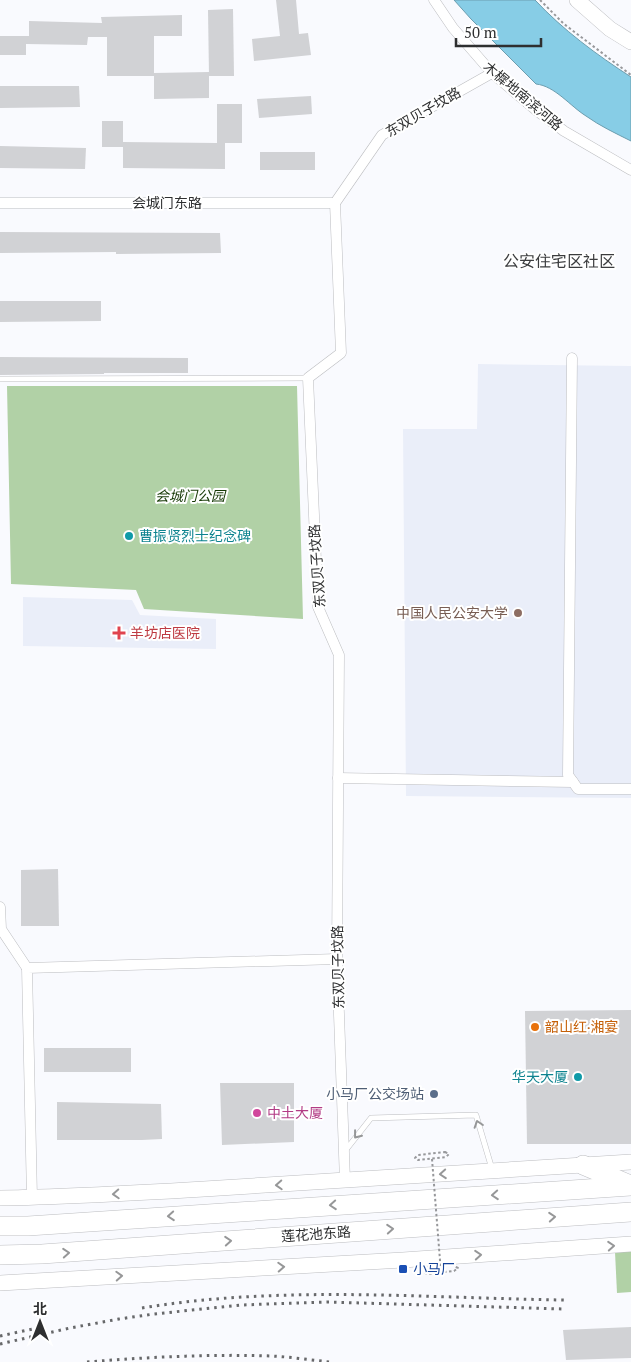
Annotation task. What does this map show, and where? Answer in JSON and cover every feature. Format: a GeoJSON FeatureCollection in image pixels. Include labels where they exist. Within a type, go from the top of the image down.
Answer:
{"type":"FeatureCollection","features":[{"type":"Feature","properties":{"kind":"highway"},"geometry":{"type":"LineString","coordinates":[[583,1165],[631,1186]]}},
{"type":"Feature","properties":{"kind":"highway","name":"莲花池东路"},"geometry":{"type":"LineString","coordinates":[[0,1226],[28,1226],[631,1186]]}},
{"type":"Feature","properties":{"kind":"highway","name":"莲花池东路"},"geometry":{"type":"LineString","coordinates":[[0,1255],[42,1254],[631,1212]]}},
{"type":"Feature","properties":{"kind":"highway"},"geometry":{"type":"LineString","coordinates":[[0,1220],[28,1226]]}},
{"type":"Feature","properties":{"kind":"highway"},"geometry":{"type":"LineString","coordinates":[[0,1266],[42,1254]]}},
{"type":"Feature","properties":{"kind":"street","name":"木樨地南滨河路"},"geometry":{"type":"LineString","coordinates":[[434,0],[453,28],[492,72],[536,110],[564,131],[631,170]]}},
{"type":"Feature","properties":{"kind":"street"},"geometry":{"type":"LineString","coordinates":[[577,0],[610,30],[631,42]]}},
{"type":"Feature","properties":{"kind":"street","name":"东双贝子坟路"},"geometry":{"type":"LineString","coordinates":[[335,203],[382,135],[492,72]]}},
{"type":"Feature","properties":{"kind":"street","name":"会城门东路"},"geometry":{"type":"LineString","coordinates":[[0,203],[335,203]]}},
{"type":"Feature","properties":{"kind":"street"},"geometry":{"type":"LineString","coordinates":[[308,378],[342,353],[335,203]]}},
{"type":"Feature","properties":{"kind":"street"},"geometry":{"type":"LineString","coordinates":[[572,358],[568,775],[578,789],[631,789]]}},
{"type":"Feature","properties":{"kind":"street","name":"东双贝子坟路"},"geometry":{"type":"LineString","coordinates":[[308,378],[318,607],[339,654],[337,959],[345,1181]]}},
{"type":"Feature","properties":{"kind":"street"},"geometry":{"type":"LineString","coordinates":[[338,778],[573,782]]}},
{"type":"Feature","properties":{"kind":"street"},"geometry":{"type":"LineString","coordinates":[[0,907],[1,929],[27,968],[32,1198]]}},
{"type":"Feature","properties":{"kind":"street"},"geometry":{"type":"LineString","coordinates":[[27,968],[337,959]]}},
{"type":"Feature","properties":{"kind":"street"},"geometry":{"type":"LineString","coordinates":[[0,1198],[32,1198],[345,1181],[631,1162]]}},
{"type":"Feature","properties":{"kind":"street"},"geometry":{"type":"LineString","coordinates":[[0,1283],[403,1260],[631,1244]]}},
{"type":"Feature","properties":{"kind":"lane"},"geometry":{"type":"LineString","coordinates":[[0,379],[308,378]]}},
{"type":"Feature","properties":{"kind":"lane"},"geometry":{"type":"LineString","coordinates":[[343,1153],[371,1118],[476,1116],[492,1170]]}},
{"type":"Feature","properties":{"kind":"path"},"geometry":{"type":"LineString","coordinates":[[540,0],[564,24],[631,74]]}},
{"type":"Feature","properties":{"kind":"path"},"geometry":{"type":"LineString","coordinates":[[445,1152],[449,1154],[446,1157],[432,1159],[418,1160],[415,1158],[418,1155],[445,1152]]}},
{"type":"Feature","properties":{"kind":"path"},"geometry":{"type":"LineString","coordinates":[[432,1159],[440,1273]]}},
{"type":"Feature","properties":{"kind":"path"},"geometry":{"type":"LineString","coordinates":[[427,1269],[424,1272],[427,1274],[440,1273],[454,1271],[458,1268],[454,1266]]}},
{"type":"Feature","properties":{"kind":"shaded area","name":"中国人民公安大学"},"geometry":{"type":"Polygon","coordinates":[[[478,364],[631,366],[631,798],[406,796],[403,429],[477,429],[478,364]]]}},
{"type":"Feature","properties":{"kind":"shaded area","name":"羊坊店医院"},"geometry":{"type":"Polygon","coordinates":[[[23,597],[132,600],[140,615],[216,619],[216,649],[23,646],[23,597]]]}},
{"type":"Feature","properties":{"kind":"green space","name":"会城门公园"},"geometry":{"type":"Polygon","coordinates":[[[7,386],[297,386],[303,619],[144,609],[136,590],[11,584],[7,386]]]}},
{"type":"Feature","properties":{"kind":"green space"},"geometry":{"type":"Polygon","coordinates":[[[631,1251],[631,1292],[617,1293],[615,1252],[631,1251]]]}},
{"type":"Feature","properties":{"kind":"water"},"geometry":{"type":"Polygon","coordinates":[[[454,0],[535,0],[581,42],[631,77],[631,141],[591,120],[550,88],[536,84],[454,0]]]}},
{"type":"Feature","properties":{"kind":"building"},"geometry":{"type":"Polygon","coordinates":[[[276,0],[296,0],[299,34],[308,33],[311,55],[254,61],[252,39],[280,36],[276,0]]]}},
{"type":"Feature","properties":{"kind":"building"},"geometry":{"type":"Polygon","coordinates":[[[233,9],[234,76],[209,76],[208,10],[233,9]]]}},
{"type":"Feature","properties":{"kind":"building"},"geometry":{"type":"Polygon","coordinates":[[[182,15],[182,36],[154,36],[154,73],[209,72],[209,98],[154,99],[154,76],[107,76],[107,37],[88,37],[87,45],[26,44],[26,55],[0,55],[0,36],[29,36],[29,21],[102,23],[101,17],[182,15]]]}},
{"type":"Feature","properties":{"kind":"building"},"geometry":{"type":"Polygon","coordinates":[[[0,86],[79,86],[80,107],[0,108],[0,86]]]}},
{"type":"Feature","properties":{"kind":"building"},"geometry":{"type":"Polygon","coordinates":[[[311,96],[312,114],[259,118],[257,99],[311,96]]]}},
{"type":"Feature","properties":{"kind":"building"},"geometry":{"type":"Polygon","coordinates":[[[217,104],[242,104],[242,143],[225,143],[225,169],[123,168],[123,142],[217,143],[217,104]]]}},
{"type":"Feature","properties":{"kind":"building"},"geometry":{"type":"Polygon","coordinates":[[[102,121],[123,121],[123,147],[102,147],[102,121]]]}},
{"type":"Feature","properties":{"kind":"building"},"geometry":{"type":"Polygon","coordinates":[[[0,146],[86,148],[85,169],[0,168],[0,146]]]}},
{"type":"Feature","properties":{"kind":"building"},"geometry":{"type":"Polygon","coordinates":[[[260,152],[315,152],[315,170],[260,170],[260,152]]]}},
{"type":"Feature","properties":{"kind":"building"},"geometry":{"type":"Polygon","coordinates":[[[0,232],[220,233],[221,253],[0,253],[0,232]]]}},
{"type":"Feature","properties":{"kind":"building"},"geometry":{"type":"Polygon","coordinates":[[[0,301],[101,301],[101,321],[0,322],[0,301]]]}},
{"type":"Feature","properties":{"kind":"building"},"geometry":{"type":"Polygon","coordinates":[[[0,357],[188,358],[188,373],[0,375],[0,357]]]}},
{"type":"Feature","properties":{"kind":"building"},"geometry":{"type":"Polygon","coordinates":[[[58,869],[59,926],[21,926],[21,870],[58,869]]]}},
{"type":"Feature","properties":{"kind":"building","name":"华天大厦"},"geometry":{"type":"Polygon","coordinates":[[[631,1010],[631,1144],[527,1144],[525,1011],[631,1010]]]}},
{"type":"Feature","properties":{"kind":"building"},"geometry":{"type":"Polygon","coordinates":[[[44,1048],[131,1048],[131,1072],[44,1072],[44,1048]]]}},
{"type":"Feature","properties":{"kind":"building","name":"中土大厦"},"geometry":{"type":"Polygon","coordinates":[[[220,1083],[294,1083],[294,1142],[222,1145],[220,1083]]]}},
{"type":"Feature","properties":{"kind":"building"},"geometry":{"type":"Polygon","coordinates":[[[57,1102],[161,1104],[162,1139],[57,1140],[57,1102]]]}},
{"type":"Feature","properties":{"kind":"building"},"geometry":{"type":"Polygon","coordinates":[[[631,1327],[631,1358],[566,1360],[563,1330],[631,1327]]]}},
{"type":"Feature","properties":{"kind":"railway"},"geometry":{"type":"LineString","coordinates":[[142,1308],[195,1301],[300,1295],[564,1300]]}},
{"type":"Feature","properties":{"kind":"railway"},"geometry":{"type":"LineString","coordinates":[[0,1344],[119,1319],[241,1305],[327,1302],[564,1309]]}},
{"type":"Feature","properties":{"kind":"railway"},"geometry":{"type":"LineString","coordinates":[[0,1336],[42,1327]]}},
{"type":"Feature","properties":{"kind":"railway"},"geometry":{"type":"LineString","coordinates":[[87,1362],[156,1357],[226,1355],[272,1356],[330,1362]]}},
{"type":"Feature","properties":{"kind":"place","name":"曹振贤烈士纪念碑"},"geometry":{"type":"Point","coordinates":[129,536]}},
{"type":"Feature","properties":{"kind":"place","name":"中国人民公安大学"},"geometry":{"type":"Point","coordinates":[518,613]}},
{"type":"Feature","properties":{"kind":"place","name":"羊坊店医院"},"geometry":{"type":"Point","coordinates":[119,633]}},
{"type":"Feature","properties":{"kind":"place","name":"韶山红·湘宴"},"geometry":{"type":"Point","coordinates":[535,1027]}},
{"type":"Feature","properties":{"kind":"place","name":"华天大厦"},"geometry":{"type":"Point","coordinates":[578,1077]}},
{"type":"Feature","properties":{"kind":"place","name":"小马厂公交场站"},"geometry":{"type":"Point","coordinates":[434,1094]}},
{"type":"Feature","properties":{"kind":"place","name":"中土大厦"},"geometry":{"type":"Point","coordinates":[257,1113]}},
{"type":"Feature","properties":{"kind":"place","name":"小马厂"},"geometry":{"type":"Point","coordinates":[403,1269]}},
{"type":"Feature","properties":{"kind":"district","name":"公安住宅区社区"},"geometry":{"type":"Point","coordinates":[559,261]}}]}
